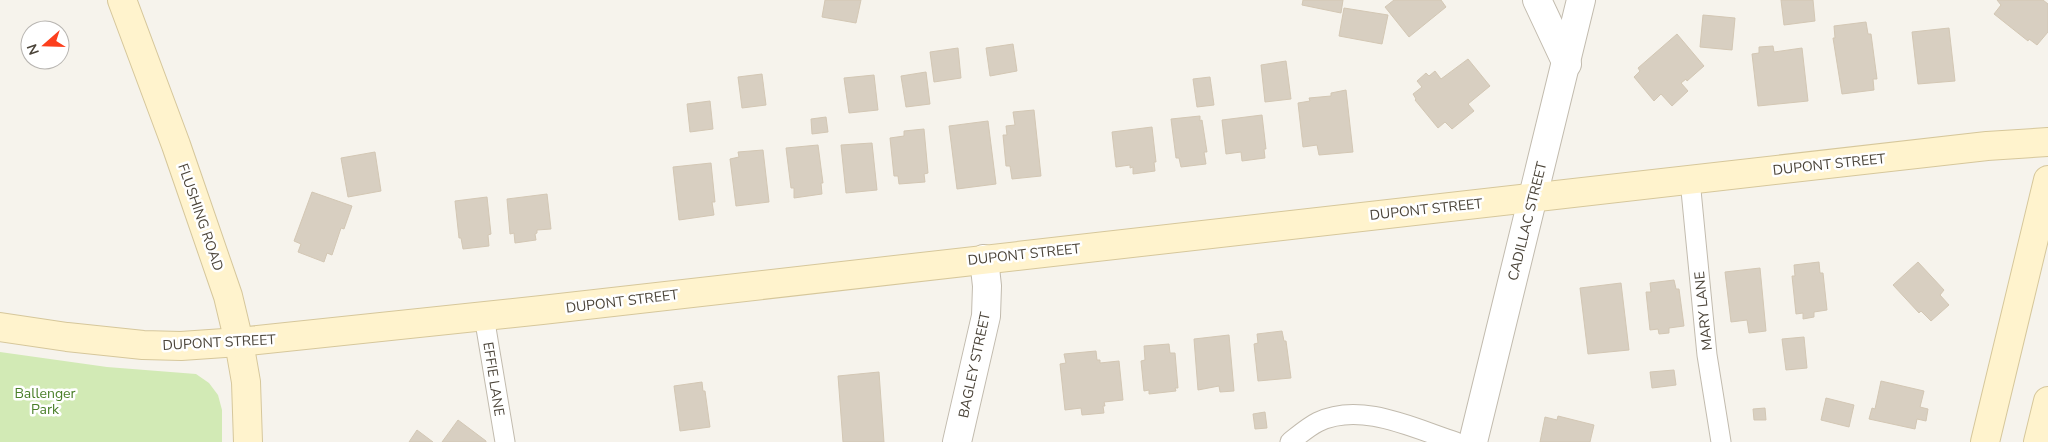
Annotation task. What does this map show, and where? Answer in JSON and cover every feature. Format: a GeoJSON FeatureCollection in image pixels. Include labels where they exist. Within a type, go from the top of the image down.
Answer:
{"type":"FeatureCollection","features":[{"type":"Feature","properties":{"kind":"street","name":"FLUSHING ROAD"},"geometry":{"type":"LineString","coordinates":[[122,0],[219,268],[239,342],[246,382],[248,442]]}},
{"type":"Feature","properties":{"kind":"street"},"geometry":{"type":"LineString","coordinates":[[1537,0],[1566,64]]}},
{"type":"Feature","properties":{"kind":"street","name":"CADILLAC STREET"},"geometry":{"type":"LineString","coordinates":[[1473,442],[1581,0]]}},
{"type":"Feature","properties":{"kind":"street","name":"DUPONT STREET"},"geometry":{"type":"LineString","coordinates":[[0,327],[143,345],[181,346],[239,342],[1987,146],[2048,142]]}},
{"type":"Feature","properties":{"kind":"street"},"geometry":{"type":"LineString","coordinates":[[1985,442],[2048,180]]}},
{"type":"Feature","properties":{"kind":"street","name":"BAGLEY STREET"},"geometry":{"type":"LineString","coordinates":[[957,442],[986,316],[987,286],[984,259]]}},
{"type":"Feature","properties":{"kind":"street"},"geometry":{"type":"LineString","coordinates":[[2038,442],[2048,400]]}},
{"type":"Feature","properties":{"kind":"lane","name":"MARY LANE"},"geometry":{"type":"LineString","coordinates":[[1690,180],[1707,355],[1721,442]]}},
{"type":"Feature","properties":{"kind":"lane","name":"EFFIE LANE"},"geometry":{"type":"LineString","coordinates":[[484,316],[505,442]]}},
{"type":"Feature","properties":{"kind":"lane"},"geometry":{"type":"LineString","coordinates":[[1290,442],[1317,422],[1345,415],[1380,418],[1456,442]]}},
{"type":"Feature","properties":{"kind":"green space","name":"Ballenger Park"},"geometry":{"type":"Polygon","coordinates":[[[0,352],[107,367],[196,374],[209,383],[218,395],[222,410],[222,442],[0,442],[0,352]]]}},
{"type":"Feature","properties":{"kind":"building"},"geometry":{"type":"Polygon","coordinates":[[[825,0],[861,0],[856,23],[822,17],[825,0]]]}},
{"type":"Feature","properties":{"kind":"building"},"geometry":{"type":"Polygon","coordinates":[[[1303,0],[1343,0],[1341,13],[1302,5],[1303,0]]]}},
{"type":"Feature","properties":{"kind":"building"},"geometry":{"type":"Polygon","coordinates":[[[1394,0],[1441,0],[1446,7],[1409,37],[1385,7],[1394,0]]]}},
{"type":"Feature","properties":{"kind":"building"},"geometry":{"type":"Polygon","coordinates":[[[1781,0],[1813,0],[1815,21],[1784,25],[1781,0]]]}},
{"type":"Feature","properties":{"kind":"building"},"geometry":{"type":"Polygon","coordinates":[[[1997,0],[2043,0],[2048,4],[2048,32],[2037,45],[2029,39],[2028,41],[1994,14],[2001,5],[1997,0]]]}},
{"type":"Feature","properties":{"kind":"building"},"geometry":{"type":"Polygon","coordinates":[[[1344,8],[1388,15],[1382,44],[1339,36],[1344,8]]]}},
{"type":"Feature","properties":{"kind":"building"},"geometry":{"type":"Polygon","coordinates":[[[1703,15],[1735,18],[1732,50],[1700,47],[1703,15]]]}},
{"type":"Feature","properties":{"kind":"building"},"geometry":{"type":"Polygon","coordinates":[[[1866,22],[1868,34],[1871,34],[1877,79],[1873,79],[1874,90],[1842,94],[1833,38],[1835,38],[1834,26],[1866,22]]]}},
{"type":"Feature","properties":{"kind":"building"},"geometry":{"type":"Polygon","coordinates":[[[1949,28],[1955,81],[1918,84],[1912,32],[1949,28]]]}},
{"type":"Feature","properties":{"kind":"building"},"geometry":{"type":"Polygon","coordinates":[[[1677,34],[1704,66],[1687,81],[1686,79],[1681,83],[1688,91],[1672,106],[1661,94],[1654,101],[1634,77],[1640,71],[1638,68],[1677,34]]]}},
{"type":"Feature","properties":{"kind":"building"},"geometry":{"type":"Polygon","coordinates":[[[1013,44],[1017,71],[990,76],[986,48],[1013,44]]]}},
{"type":"Feature","properties":{"kind":"building"},"geometry":{"type":"Polygon","coordinates":[[[1773,46],[1774,52],[1802,48],[1808,101],[1758,106],[1752,54],[1759,53],[1759,47],[1773,46]]]}},
{"type":"Feature","properties":{"kind":"building"},"geometry":{"type":"Polygon","coordinates":[[[958,48],[961,78],[934,82],[930,52],[958,48]]]}},
{"type":"Feature","properties":{"kind":"building"},"geometry":{"type":"Polygon","coordinates":[[[1468,59],[1490,86],[1468,104],[1474,111],[1452,129],[1445,122],[1438,128],[1415,100],[1413,94],[1422,87],[1417,81],[1426,73],[1429,76],[1435,71],[1441,79],[1468,59]]]}},
{"type":"Feature","properties":{"kind":"building"},"geometry":{"type":"Polygon","coordinates":[[[1286,61],[1291,99],[1265,102],[1261,65],[1286,61]]]}},
{"type":"Feature","properties":{"kind":"building"},"geometry":{"type":"Polygon","coordinates":[[[926,72],[930,104],[906,107],[901,76],[926,72]]]}},
{"type":"Feature","properties":{"kind":"building"},"geometry":{"type":"Polygon","coordinates":[[[762,74],[766,105],[742,108],[738,77],[762,74]]]}},
{"type":"Feature","properties":{"kind":"building"},"geometry":{"type":"Polygon","coordinates":[[[874,75],[878,110],[849,113],[844,78],[874,75]]]}},
{"type":"Feature","properties":{"kind":"building"},"geometry":{"type":"Polygon","coordinates":[[[1210,77],[1214,105],[1197,107],[1193,79],[1210,77]]]}},
{"type":"Feature","properties":{"kind":"building"},"geometry":{"type":"Polygon","coordinates":[[[1346,90],[1353,152],[1319,155],[1317,145],[1303,147],[1298,103],[1310,101],[1309,98],[1331,96],[1331,93],[1346,90]]]}},
{"type":"Feature","properties":{"kind":"building"},"geometry":{"type":"Polygon","coordinates":[[[710,101],[713,129],[690,132],[687,104],[710,101]]]}},
{"type":"Feature","properties":{"kind":"building"},"geometry":{"type":"Polygon","coordinates":[[[1034,110],[1041,176],[1012,179],[1010,166],[1006,166],[1003,135],[1007,135],[1006,126],[1015,125],[1013,112],[1034,110]]]}},
{"type":"Feature","properties":{"kind":"building"},"geometry":{"type":"Polygon","coordinates":[[[1262,115],[1266,149],[1264,149],[1265,158],[1242,161],[1241,152],[1226,154],[1222,120],[1262,115]]]}},
{"type":"Feature","properties":{"kind":"building"},"geometry":{"type":"Polygon","coordinates":[[[1200,116],[1207,152],[1204,152],[1206,164],[1181,167],[1179,158],[1176,158],[1171,119],[1200,116]]]}},
{"type":"Feature","properties":{"kind":"building"},"geometry":{"type":"Polygon","coordinates":[[[826,117],[828,132],[812,134],[811,119],[826,117]]]}},
{"type":"Feature","properties":{"kind":"building"},"geometry":{"type":"Polygon","coordinates":[[[988,121],[996,184],[957,189],[949,126],[988,121]]]}},
{"type":"Feature","properties":{"kind":"building"},"geometry":{"type":"Polygon","coordinates":[[[1152,127],[1156,162],[1154,162],[1155,171],[1133,174],[1133,167],[1130,168],[1130,165],[1116,167],[1112,132],[1152,127]]]}},
{"type":"Feature","properties":{"kind":"building"},"geometry":{"type":"Polygon","coordinates":[[[924,129],[928,173],[924,174],[925,182],[899,184],[898,176],[894,176],[890,138],[904,136],[904,131],[924,129]]]}},
{"type":"Feature","properties":{"kind":"building"},"geometry":{"type":"Polygon","coordinates":[[[872,143],[877,190],[846,193],[841,145],[872,143]]]}},
{"type":"Feature","properties":{"kind":"building"},"geometry":{"type":"Polygon","coordinates":[[[818,145],[823,183],[821,183],[822,194],[794,198],[794,188],[791,188],[786,148],[818,145]]]}},
{"type":"Feature","properties":{"kind":"building"},"geometry":{"type":"Polygon","coordinates":[[[763,150],[769,202],[736,206],[730,159],[739,157],[738,152],[763,150]]]}},
{"type":"Feature","properties":{"kind":"building"},"geometry":{"type":"Polygon","coordinates":[[[375,152],[381,191],[348,197],[341,158],[375,152]]]}},
{"type":"Feature","properties":{"kind":"building"},"geometry":{"type":"Polygon","coordinates":[[[711,163],[715,202],[712,202],[714,215],[679,220],[673,167],[711,163]]]}},
{"type":"Feature","properties":{"kind":"building"},"geometry":{"type":"Polygon","coordinates":[[[312,192],[352,206],[344,229],[341,228],[332,255],[327,253],[324,262],[298,252],[301,244],[294,241],[312,192]]]}},
{"type":"Feature","properties":{"kind":"building"},"geometry":{"type":"Polygon","coordinates":[[[547,194],[551,229],[537,230],[535,234],[536,240],[515,243],[514,233],[510,234],[507,199],[547,194]]]}},
{"type":"Feature","properties":{"kind":"building"},"geometry":{"type":"Polygon","coordinates":[[[487,197],[491,234],[488,235],[489,246],[463,249],[461,238],[459,238],[455,201],[487,197]]]}},
{"type":"Feature","properties":{"kind":"building"},"geometry":{"type":"Polygon","coordinates":[[[1819,262],[1820,273],[1823,273],[1827,310],[1814,312],[1814,317],[1803,319],[1803,313],[1796,314],[1792,276],[1795,276],[1794,265],[1819,262]]]}},
{"type":"Feature","properties":{"kind":"building"},"geometry":{"type":"Polygon","coordinates":[[[1918,262],[1944,290],[1940,295],[1949,305],[1931,321],[1921,311],[1919,313],[1893,285],[1918,262]]]}},
{"type":"Feature","properties":{"kind":"building"},"geometry":{"type":"Polygon","coordinates":[[[1760,268],[1766,331],[1749,333],[1747,320],[1731,322],[1725,272],[1760,268]]]}},
{"type":"Feature","properties":{"kind":"building"},"geometry":{"type":"Polygon","coordinates":[[[1674,280],[1676,289],[1679,289],[1684,326],[1669,328],[1669,333],[1659,334],[1658,329],[1650,330],[1646,292],[1651,292],[1650,283],[1674,280]]]}},
{"type":"Feature","properties":{"kind":"building"},"geometry":{"type":"Polygon","coordinates":[[[1621,283],[1629,350],[1588,354],[1580,288],[1621,283]]]}},
{"type":"Feature","properties":{"kind":"building"},"geometry":{"type":"Polygon","coordinates":[[[1282,331],[1284,341],[1286,341],[1291,378],[1258,381],[1254,344],[1258,343],[1257,334],[1282,331]]]}},
{"type":"Feature","properties":{"kind":"building"},"geometry":{"type":"Polygon","coordinates":[[[1229,335],[1234,391],[1220,392],[1219,386],[1198,390],[1194,339],[1229,335]]]}},
{"type":"Feature","properties":{"kind":"building"},"geometry":{"type":"Polygon","coordinates":[[[1804,337],[1807,368],[1786,370],[1782,339],[1804,337]]]}},
{"type":"Feature","properties":{"kind":"building"},"geometry":{"type":"Polygon","coordinates":[[[1169,344],[1170,353],[1175,353],[1178,388],[1175,388],[1176,391],[1149,394],[1149,390],[1144,391],[1141,361],[1145,360],[1144,346],[1169,344]]]}},
{"type":"Feature","properties":{"kind":"building"},"geometry":{"type":"Polygon","coordinates":[[[1096,351],[1097,360],[1100,360],[1100,363],[1119,361],[1123,400],[1104,402],[1104,413],[1082,415],[1081,408],[1065,410],[1060,364],[1066,363],[1064,354],[1096,351]]]}},
{"type":"Feature","properties":{"kind":"building"},"geometry":{"type":"Polygon","coordinates":[[[1674,370],[1676,385],[1652,388],[1650,372],[1674,370]]]}},
{"type":"Feature","properties":{"kind":"building"},"geometry":{"type":"Polygon","coordinates":[[[879,372],[884,442],[843,442],[838,376],[879,372]]]}},
{"type":"Feature","properties":{"kind":"building"},"geometry":{"type":"Polygon","coordinates":[[[1881,381],[1924,391],[1920,407],[1928,409],[1926,421],[1917,419],[1915,429],[1869,419],[1872,408],[1875,409],[1881,381]]]}},
{"type":"Feature","properties":{"kind":"building"},"geometry":{"type":"Polygon","coordinates":[[[702,382],[710,427],[680,431],[674,386],[702,382]]]}},
{"type":"Feature","properties":{"kind":"building"},"geometry":{"type":"Polygon","coordinates":[[[1826,398],[1854,405],[1849,427],[1821,420],[1826,398]]]}},
{"type":"Feature","properties":{"kind":"building"},"geometry":{"type":"Polygon","coordinates":[[[1765,408],[1766,420],[1754,420],[1753,409],[1765,408]]]}},
{"type":"Feature","properties":{"kind":"building"},"geometry":{"type":"Polygon","coordinates":[[[1265,412],[1267,428],[1255,429],[1253,414],[1265,412]]]}},
{"type":"Feature","properties":{"kind":"building"},"geometry":{"type":"Polygon","coordinates":[[[1558,416],[1594,425],[1590,442],[1540,442],[1545,417],[1557,420],[1558,416]]]}},
{"type":"Feature","properties":{"kind":"building"},"geometry":{"type":"Polygon","coordinates":[[[458,420],[486,441],[486,442],[442,442],[458,420]]]}},
{"type":"Feature","properties":{"kind":"building"},"geometry":{"type":"Polygon","coordinates":[[[417,430],[433,442],[409,442],[417,430]]]}}]}
